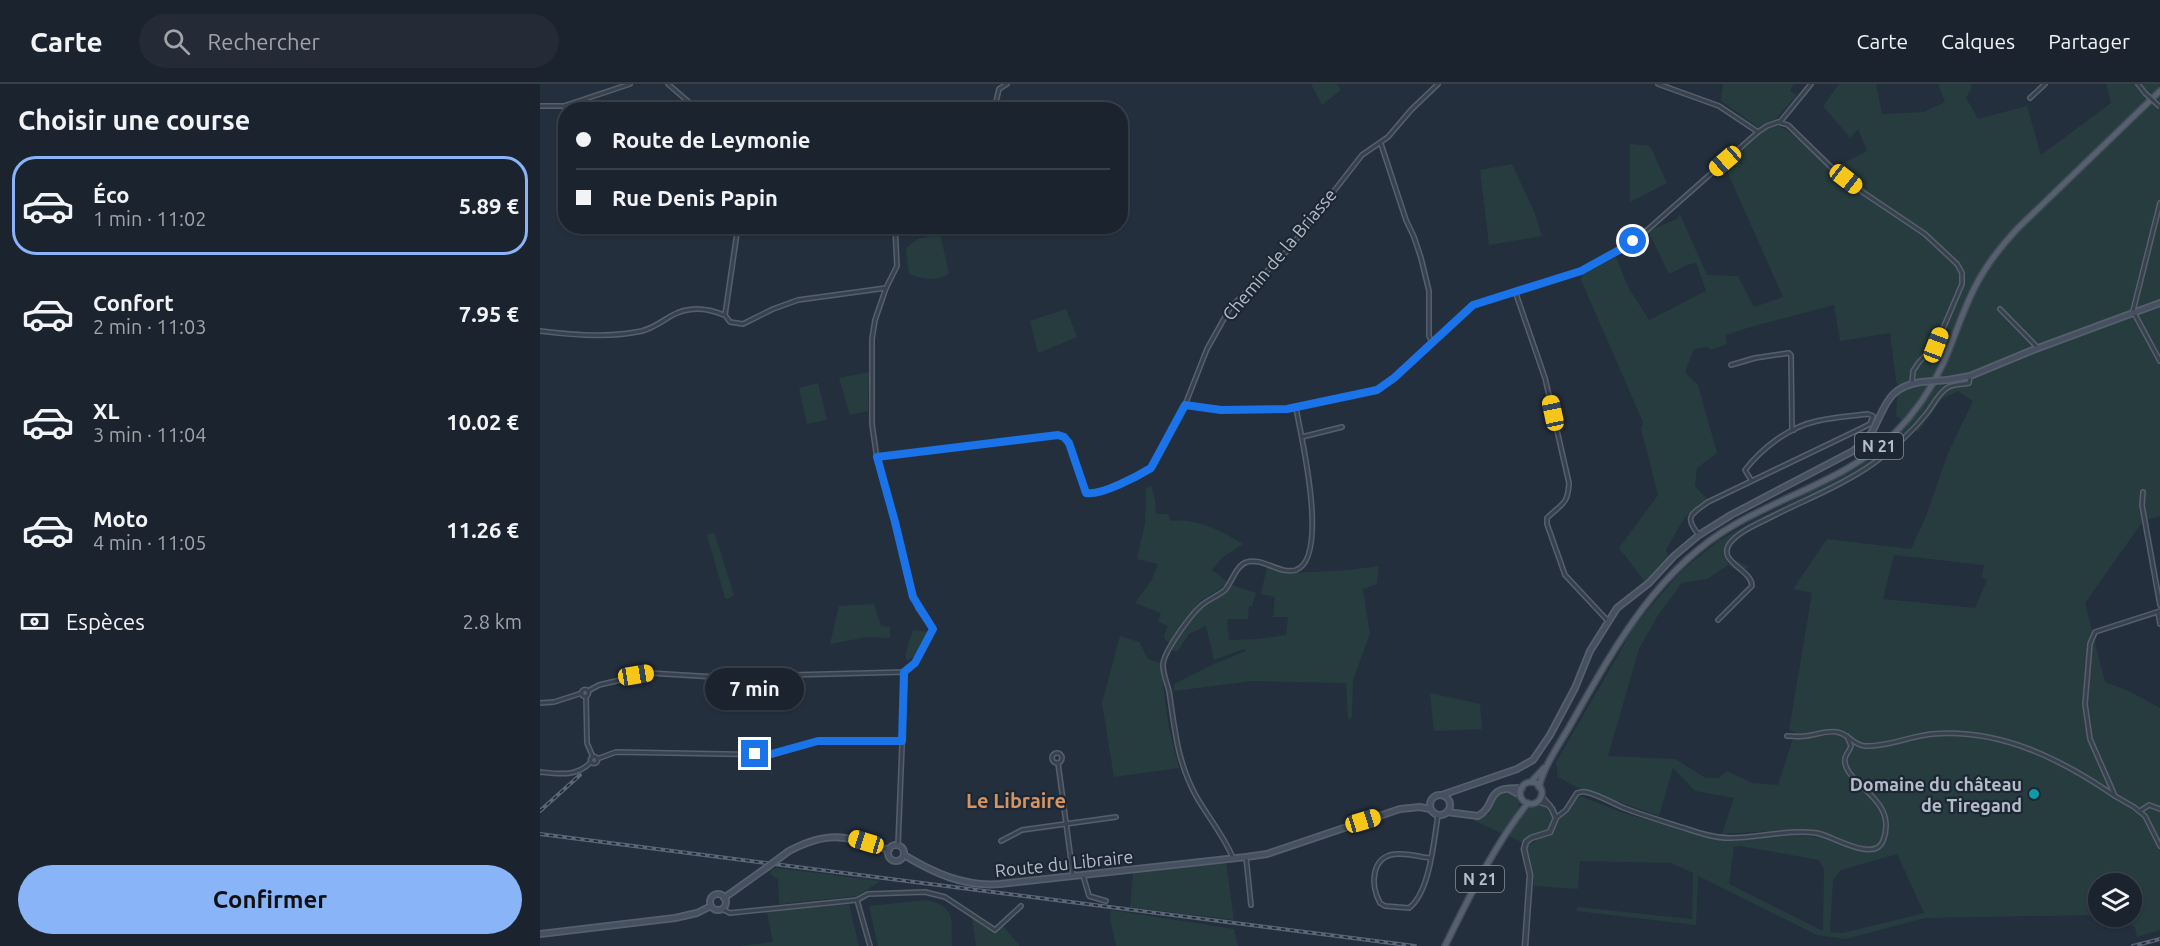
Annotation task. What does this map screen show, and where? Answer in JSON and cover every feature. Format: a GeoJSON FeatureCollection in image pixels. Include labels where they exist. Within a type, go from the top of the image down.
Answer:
{"type":"FeatureCollection","features":[{"type":"Feature","properties":{"kind":"main road","name":"N 21"},"geometry":{"type":"LineString","coordinates":[[1539,787],[1555,752],[1626,630],[1659,587],[1698,550],[1731,526],[1847,468],[1894,434],[1913,413],[1941,367],[1975,288],[1996,253],[2035,211],[2160,92]]}},
{"type":"Feature","properties":{"kind":"main road"},"geometry":{"type":"LineString","coordinates":[[1420,807],[1434,796],[1517,769],[1538,755],[1575,688],[1590,651],[1621,604],[1649,583],[1674,556],[1700,535],[1731,515],[1853,451],[1868,437],[1886,402],[1898,390],[1912,383],[1970,376],[2160,303]]}},
{"type":"Feature","properties":{"kind":"main road","name":"N 21"},"geometry":{"type":"LineString","coordinates":[[1531,782],[1537,778],[1555,752]]}},
{"type":"Feature","properties":{"kind":"main road"},"geometry":{"type":"LineString","coordinates":[[1420,807],[1430,809],[1438,815],[1458,812],[1471,817],[1478,816],[1488,810],[1497,792],[1509,789],[1522,788],[1531,782],[1539,787],[1539,799],[1524,800],[1509,789]]}},
{"type":"Feature","properties":{"kind":"main road"},"geometry":{"type":"LineString","coordinates":[[1522,788],[1524,800]]}},
{"type":"Feature","properties":{"kind":"main road"},"geometry":{"type":"LineString","coordinates":[[1447,812],[1449,802],[1457,789]]}},
{"type":"Feature","properties":{"kind":"main road"},"geometry":{"type":"LineString","coordinates":[[1442,795],[1458,812]]}},
{"type":"Feature","properties":{"kind":"main road","name":"N 21"},"geometry":{"type":"LineString","coordinates":[[1446,946],[1481,878],[1519,814],[1524,800]]}},
{"type":"Feature","properties":{"kind":"main road"},"geometry":{"type":"LineString","coordinates":[[1430,801],[1430,809]]}},
{"type":"Feature","properties":{"kind":"main road","name":"Route du Libraire"},"geometry":{"type":"LineString","coordinates":[[904,855],[945,877],[972,884],[1000,884],[1267,854],[1400,809],[1420,807]]}},
{"type":"Feature","properties":{"kind":"main road"},"geometry":{"type":"LineString","coordinates":[[724,898],[789,851],[818,838],[842,837],[889,849],[898,845],[903,848],[904,855],[894,860],[889,855],[889,849]]}},
{"type":"Feature","properties":{"kind":"main road"},"geometry":{"type":"LineString","coordinates":[[715,895],[724,898],[726,905],[722,909],[717,910],[711,906],[715,895]]}},
{"type":"Feature","properties":{"kind":"main road"},"geometry":{"type":"LineString","coordinates":[[540,932],[686,916],[711,906]]}},
{"type":"Feature","properties":{"kind":"street"},"geometry":{"type":"LineString","coordinates":[[576,102],[630,84]]}},
{"type":"Feature","properties":{"kind":"street"},"geometry":{"type":"LineString","coordinates":[[668,84],[689,102]]}},
{"type":"Feature","properties":{"kind":"street"},"geometry":{"type":"LineString","coordinates":[[996,102],[999,89],[1007,84]]}},
{"type":"Feature","properties":{"kind":"street","name":"Chemin de la Briasse"},"geometry":{"type":"LineString","coordinates":[[877,457],[1058,435],[1064,437],[1069,443],[1086,493],[1090,494],[1142,474],[1151,468],[1185,405],[1207,349],[1230,308],[1288,249],[1362,155],[1381,144],[1438,84]]}},
{"type":"Feature","properties":{"kind":"street"},"geometry":{"type":"LineString","coordinates":[[1658,84],[1719,106],[1758,132]]}},
{"type":"Feature","properties":{"kind":"street"},"geometry":{"type":"LineString","coordinates":[[1780,123],[1811,84]]}},
{"type":"Feature","properties":{"kind":"street"},"geometry":{"type":"LineString","coordinates":[[2030,98],[2045,84]]}},
{"type":"Feature","properties":{"kind":"street"},"geometry":{"type":"LineString","coordinates":[[2138,84],[2160,107]]}},
{"type":"Feature","properties":{"kind":"street"},"geometry":{"type":"LineString","coordinates":[[540,106],[558,106]]}},
{"type":"Feature","properties":{"kind":"street"},"geometry":{"type":"LineString","coordinates":[[1185,405],[1221,410],[1296,408],[1377,390],[1394,378],[1473,305],[1581,271],[1621,249],[1645,232],[1758,132],[1767,126],[1780,123],[1788,125],[1798,133],[1834,170],[1931,238],[1960,269],[1962,284],[1936,345],[1913,371],[1912,383]]}},
{"type":"Feature","properties":{"kind":"street"},"geometry":{"type":"LineString","coordinates":[[1381,144],[1421,258],[1429,291],[1429,336],[1432,342]]}},
{"type":"Feature","properties":{"kind":"street"},"geometry":{"type":"LineString","coordinates":[[2160,203],[2133,313],[2160,361]]}},
{"type":"Feature","properties":{"kind":"street"},"geometry":{"type":"LineString","coordinates":[[725,315],[737,234]]}},
{"type":"Feature","properties":{"kind":"street"},"geometry":{"type":"LineString","coordinates":[[595,758],[587,743],[586,696],[588,691],[598,685],[650,673],[715,676],[904,672],[915,663],[933,629],[913,597],[877,457],[872,424],[871,357],[875,320],[886,288],[897,266],[895,234]]}},
{"type":"Feature","properties":{"kind":"street"},"geometry":{"type":"LineString","coordinates":[[540,331],[584,334],[642,331],[671,316],[698,308],[712,310],[725,315],[730,322],[743,324],[798,300],[886,288]]}},
{"type":"Feature","properties":{"kind":"street"},"geometry":{"type":"LineString","coordinates":[[1515,291],[1545,378],[1569,483],[1569,494],[1564,505],[1547,518],[1547,524],[1565,575],[1608,621]]}},
{"type":"Feature","properties":{"kind":"street"},"geometry":{"type":"LineString","coordinates":[[2000,309],[2038,348]]}},
{"type":"Feature","properties":{"kind":"street"},"geometry":{"type":"LineString","coordinates":[[1731,364],[1755,358],[1789,353],[1791,355],[1790,403],[1792,429],[1794,430]]}},
{"type":"Feature","properties":{"kind":"street"},"geometry":{"type":"LineString","coordinates":[[1718,620],[1752,586],[1748,575],[1728,557],[1728,547],[1732,541],[1755,525],[1846,480],[1874,463],[1910,432],[1942,391],[1952,386],[1969,383],[1970,376]]}},
{"type":"Feature","properties":{"kind":"street"},"geometry":{"type":"LineString","coordinates":[[1233,858],[1183,770],[1162,664],[1169,648],[1199,607],[1226,589],[1241,565],[1255,561],[1290,570],[1297,569],[1307,559],[1312,530],[1310,482],[1296,408]]}},
{"type":"Feature","properties":{"kind":"street"},"geometry":{"type":"LineString","coordinates":[[1700,535],[1689,520],[1690,515],[1714,498],[1870,424],[1873,416],[1868,414],[1814,422],[1794,430],[1770,444],[1752,461],[1745,470],[1751,480]]}},
{"type":"Feature","properties":{"kind":"street"},"geometry":{"type":"LineString","coordinates":[[1302,437],[1342,427]]}},
{"type":"Feature","properties":{"kind":"street"},"geometry":{"type":"LineString","coordinates":[[2143,492],[2142,505],[2160,604]]}},
{"type":"Feature","properties":{"kind":"street"},"geometry":{"type":"LineString","coordinates":[[2115,796],[2090,739],[2085,704],[2090,644],[2095,632],[2102,628],[2159,612],[2160,624]]}},
{"type":"Feature","properties":{"kind":"street"},"geometry":{"type":"LineString","coordinates":[[898,845],[904,672]]}},
{"type":"Feature","properties":{"kind":"street"},"geometry":{"type":"LineString","coordinates":[[540,703],[554,702],[582,693],[584,689],[588,691]]}},
{"type":"Feature","properties":{"kind":"street"},"geometry":{"type":"LineString","coordinates":[[582,693],[586,696]]}},
{"type":"Feature","properties":{"kind":"street"},"geometry":{"type":"LineString","coordinates":[[1787,736],[1804,737],[1830,731],[1839,732],[1856,744],[1865,746],[1933,734],[1974,735],[2024,746],[2075,770],[2140,811],[2149,823],[2160,846]]}},
{"type":"Feature","properties":{"kind":"street"},"geometry":{"type":"LineString","coordinates":[[1525,946],[1530,874],[1524,849],[1526,842],[1550,832],[1556,818],[1566,810],[1577,793],[1586,792],[1636,813],[1718,837],[1740,838],[1790,832],[1816,833],[1829,836],[1858,849],[1876,848],[1882,843],[1884,836],[1884,816],[1879,803],[1872,794],[1850,775],[1845,758],[1851,746],[1847,736]]}},
{"type":"Feature","properties":{"kind":"street"},"geometry":{"type":"LineString","coordinates":[[540,772],[570,774],[586,767],[595,758],[616,752],[771,754],[818,741],[902,741]]}},
{"type":"Feature","properties":{"kind":"street"},"geometry":{"type":"LineString","coordinates":[[1058,763],[1073,875]]}},
{"type":"Feature","properties":{"kind":"street"},"geometry":{"type":"LineString","coordinates":[[1539,799],[1549,805],[1556,818]]}},
{"type":"Feature","properties":{"kind":"street"},"geometry":{"type":"LineString","coordinates":[[2140,811],[2150,805],[2160,809]]}},
{"type":"Feature","properties":{"kind":"street"},"geometry":{"type":"LineString","coordinates":[[1430,858],[1398,854],[1384,858],[1377,864],[1373,878],[1380,903],[1385,906],[1409,908],[1414,904],[1426,879],[1430,858],[1438,815]]}},
{"type":"Feature","properties":{"kind":"street"},"geometry":{"type":"LineString","coordinates":[[1001,841],[1022,830],[1116,817]]}},
{"type":"Feature","properties":{"kind":"street"},"geometry":{"type":"LineString","coordinates":[[1246,857],[1251,905]]}},
{"type":"Feature","properties":{"kind":"street"},"geometry":{"type":"LineString","coordinates":[[1083,874],[1089,896],[1106,901]]}},
{"type":"Feature","properties":{"kind":"street"},"geometry":{"type":"LineString","coordinates":[[722,909],[730,913],[857,900],[868,894],[925,892],[945,897],[994,930],[1021,906]]}},
{"type":"Feature","properties":{"kind":"street"},"geometry":{"type":"LineString","coordinates":[[857,900],[870,946]]}},
{"type":"Feature","properties":{"kind":"green space"},"geometry":{"type":"Polygon","coordinates":[[[1311,84],[1337,84],[1341,90],[1322,105],[1311,84]]]}},
{"type":"Feature","properties":{"kind":"green space"},"geometry":{"type":"Polygon","coordinates":[[[1723,84],[1794,84],[1790,91],[1797,95],[1778,117],[1769,123],[1785,129],[1836,167],[1867,151],[1858,129],[1850,138],[1823,106],[1839,84],[1876,84],[1882,114],[1924,112],[1945,102],[1938,84],[1970,84],[1972,87],[1966,98],[1978,119],[2027,106],[2041,155],[2111,103],[2106,84],[2160,84],[2160,516],[2143,521],[2085,603],[2105,682],[2131,692],[2160,708],[2160,930],[2137,937],[2135,927],[2142,927],[2142,873],[2088,873],[2088,915],[1925,918],[1846,939],[1817,935],[1698,876],[1696,925],[1577,911],[1577,907],[1692,919],[1693,873],[1671,863],[1580,861],[1578,889],[1534,886],[1533,871],[1527,852],[1528,845],[1554,832],[1561,817],[1580,796],[1624,813],[1707,838],[1735,841],[1791,834],[1817,837],[1802,829],[1722,834],[1734,798],[1695,791],[1673,768],[1659,816],[1574,786],[1558,777],[1556,762],[1634,626],[1681,571],[1717,542],[1749,523],[1850,472],[1871,458],[1908,425],[1896,416],[1898,386],[1890,333],[1840,341],[1834,305],[1726,335],[1727,344],[1710,350],[1708,347],[1694,349],[1685,372],[1698,385],[1717,453],[1697,468],[1695,486],[1708,500],[1685,517],[1666,550],[1669,557],[1645,582],[1619,548],[1658,495],[1641,429],[1643,422],[1581,280],[1583,274],[1616,257],[1628,287],[1649,320],[1706,291],[1696,263],[1669,274],[1648,231],[1677,219],[1680,214],[1707,275],[1738,276],[1754,307],[1783,297],[1722,160],[1759,128],[1721,101],[1723,84]],[[1958,391],[1942,399],[1918,432],[1912,428],[1880,456],[1846,478],[1769,515],[1735,535],[1727,544],[1725,552],[1728,564],[1735,560],[1749,567],[1740,573],[1728,565],[1707,579],[1682,583],[1658,615],[1639,649],[1608,756],[1675,759],[1706,778],[1719,778],[1727,771],[1752,783],[1778,785],[1795,732],[1789,730],[1812,593],[1793,589],[1827,539],[1911,549],[1926,516],[1948,453],[1973,401],[1958,391]],[[1894,555],[1883,599],[1975,608],[1987,580],[1982,577],[1984,565],[1894,555]],[[1740,846],[1734,847],[1729,884],[1823,931],[1824,869],[1819,860],[1740,846]],[[1897,854],[1841,870],[1833,880],[1830,932],[1843,933],[1924,913],[1897,854]]]}},
{"type":"Feature","properties":{"kind":"green space"},"geometry":{"type":"Polygon","coordinates":[[[1630,144],[1650,146],[1667,183],[1630,202],[1630,144]]]}},
{"type":"Feature","properties":{"kind":"green space"},"geometry":{"type":"Polygon","coordinates":[[[1512,164],[1534,211],[1542,236],[1489,245],[1480,170],[1512,164]]]}},
{"type":"Feature","properties":{"kind":"green space"},"geometry":{"type":"Polygon","coordinates":[[[940,234],[949,274],[929,279],[909,274],[906,248],[918,239],[940,234]]]}},
{"type":"Feature","properties":{"kind":"green space"},"geometry":{"type":"Polygon","coordinates":[[[1066,309],[1077,337],[1038,353],[1030,321],[1066,309]]]}},
{"type":"Feature","properties":{"kind":"green space"},"geometry":{"type":"Polygon","coordinates":[[[869,372],[868,411],[850,415],[839,378],[869,372]]]}},
{"type":"Feature","properties":{"kind":"green space"},"geometry":{"type":"Polygon","coordinates":[[[818,383],[827,420],[807,424],[799,388],[818,383]]]}},
{"type":"Feature","properties":{"kind":"green space"},"geometry":{"type":"Polygon","coordinates":[[[1151,486],[1156,514],[1168,514],[1171,521],[1208,526],[1243,544],[1223,557],[1212,570],[1228,582],[1194,608],[1200,610],[1221,596],[1232,585],[1256,593],[1252,606],[1249,606],[1248,619],[1227,619],[1229,640],[1286,635],[1288,617],[1273,617],[1275,597],[1261,594],[1267,566],[1292,573],[1379,566],[1377,584],[1363,589],[1370,634],[1353,680],[1352,717],[1348,720],[1346,683],[1252,681],[1174,691],[1174,684],[1246,651],[1244,649],[1214,660],[1206,626],[1189,634],[1177,652],[1167,648],[1170,643],[1165,640],[1164,636],[1168,626],[1158,621],[1161,613],[1135,603],[1151,581],[1158,564],[1137,559],[1145,523],[1146,488],[1151,486]]]}},
{"type":"Feature","properties":{"kind":"green space"},"geometry":{"type":"Polygon","coordinates":[[[714,532],[734,595],[728,599],[725,598],[707,535],[714,532]]]}},
{"type":"Feature","properties":{"kind":"green space"},"geometry":{"type":"Polygon","coordinates":[[[874,604],[881,626],[890,627],[890,638],[868,637],[830,644],[839,606],[874,604]]]}},
{"type":"Feature","properties":{"kind":"green space"},"geometry":{"type":"Polygon","coordinates":[[[913,630],[930,632],[918,654],[907,661],[907,650],[913,630]]]}},
{"type":"Feature","properties":{"kind":"green space"},"geometry":{"type":"Polygon","coordinates":[[[1120,636],[1139,642],[1148,659],[1160,663],[1169,728],[1179,768],[1114,777],[1102,703],[1120,636]]]}},
{"type":"Feature","properties":{"kind":"green space"},"geometry":{"type":"Polygon","coordinates":[[[1430,693],[1480,704],[1482,729],[1434,731],[1430,693]]]}},
{"type":"Feature","properties":{"kind":"green space"},"geometry":{"type":"Polygon","coordinates":[[[1507,791],[1515,795],[1520,802],[1518,810],[1503,834],[1473,820],[1489,814],[1497,796],[1507,791]]]}},
{"type":"Feature","properties":{"kind":"green space"},"geometry":{"type":"Polygon","coordinates":[[[1539,804],[1547,809],[1552,817],[1550,828],[1531,836],[1523,843],[1509,836],[1527,809],[1539,804]]]}},
{"type":"Feature","properties":{"kind":"green space"},"geometry":{"type":"Polygon","coordinates":[[[1226,862],[1234,920],[1130,907],[1133,872],[1226,862]]]}},
{"type":"Feature","properties":{"kind":"green space"},"geometry":{"type":"Polygon","coordinates":[[[777,868],[881,881],[857,896],[779,904],[778,879],[771,875],[771,870],[777,868]]]}},
{"type":"Feature","properties":{"kind":"green space"},"geometry":{"type":"Polygon","coordinates":[[[926,900],[948,910],[952,921],[952,946],[878,946],[869,906],[926,900]]]}},
{"type":"Feature","properties":{"kind":"green space"},"geometry":{"type":"Polygon","coordinates":[[[849,904],[859,946],[740,946],[773,942],[767,912],[849,904]]]}},
{"type":"Feature","properties":{"kind":"green space"},"geometry":{"type":"Polygon","coordinates":[[[1111,910],[1234,929],[1238,946],[1116,946],[1110,919],[1111,910]]]}},
{"type":"Feature","properties":{"kind":"green space"},"geometry":{"type":"Polygon","coordinates":[[[972,917],[994,932],[1003,926],[1020,946],[976,946],[972,917]]]}},
{"type":"Feature","properties":{"kind":"railway"},"geometry":{"type":"LineString","coordinates":[[540,811],[580,775]]}},
{"type":"Feature","properties":{"kind":"railway"},"geometry":{"type":"LineString","coordinates":[[540,834],[1415,946]]}},
{"type":"Feature","properties":{"kind":"railway"},"geometry":{"type":"LineString","coordinates":[[2133,946],[2160,939]]}},
{"type":"Feature","properties":{"kind":"place","name":"Domaine du château de Tiregand"},"geometry":{"type":"Point","coordinates":[2034,794]}},
{"type":"Feature","properties":{"kind":"district","name":"Le Libraire"},"geometry":{"type":"Point","coordinates":[1016,800]}},
{"type":"Feature","properties":{"kind":"route"},"geometry":{"type":"LineString","coordinates":[[755,754],[771,754],[818,741],[902,741],[904,672],[915,663],[933,633],[933,629],[913,597],[877,457],[1058,435],[1064,437],[1069,443],[1083,489],[1086,493],[1097,493],[1151,468],[1185,405],[1221,410],[1287,409],[1377,390],[1394,378],[1473,305],[1581,271],[1633,241]]}}]}
